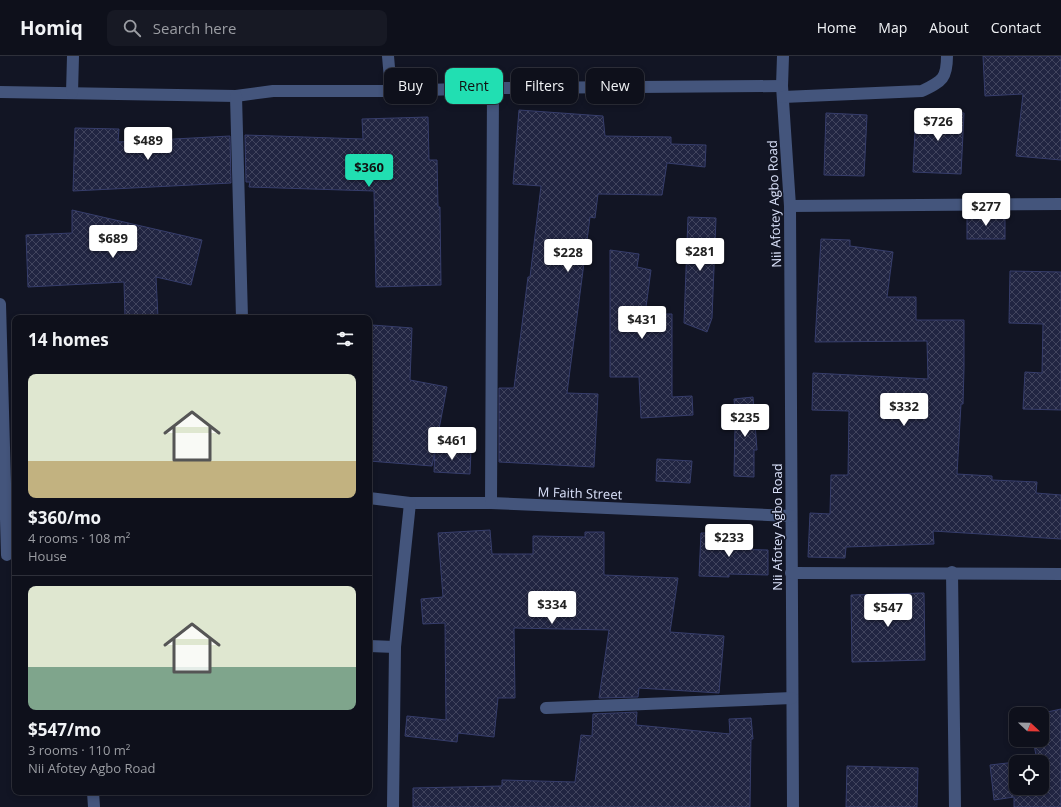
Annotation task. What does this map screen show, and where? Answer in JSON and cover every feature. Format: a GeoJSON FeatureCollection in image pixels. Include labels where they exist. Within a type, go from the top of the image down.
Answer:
{"type":"FeatureCollection","features":[{"type":"Feature","properties":{"kind":"street"},"geometry":{"type":"LineString","coordinates":[[72,56],[72,93]]}},
{"type":"Feature","properties":{"kind":"street"},"geometry":{"type":"LineString","coordinates":[[388,56],[389,68]]}},
{"type":"Feature","properties":{"kind":"street","name":"Nii Afotey Agbo Road"},"geometry":{"type":"LineString","coordinates":[[783,56],[783,92],[790,206],[793,807]]}},
{"type":"Feature","properties":{"kind":"street"},"geometry":{"type":"LineString","coordinates":[[503,88],[783,92],[922,91],[940,82],[947,68],[947,56]]}},
{"type":"Feature","properties":{"kind":"street"},"geometry":{"type":"LineString","coordinates":[[0,92],[236,96],[273,92],[384,91]]}},
{"type":"Feature","properties":{"kind":"street"},"geometry":{"type":"LineString","coordinates":[[236,96],[242,315]]}},
{"type":"Feature","properties":{"kind":"street"},"geometry":{"type":"LineString","coordinates":[[491,503],[493,104]]}},
{"type":"Feature","properties":{"kind":"street"},"geometry":{"type":"LineString","coordinates":[[790,206],[1061,204]]}},
{"type":"Feature","properties":{"kind":"street"},"geometry":{"type":"LineString","coordinates":[[0,304],[7,555]]}},
{"type":"Feature","properties":{"kind":"street","name":"M Faith Street"},"geometry":{"type":"LineString","coordinates":[[372,498],[410,503],[491,503],[791,516]]}},
{"type":"Feature","properties":{"kind":"street"},"geometry":{"type":"LineString","coordinates":[[393,807],[395,647],[410,503]]}},
{"type":"Feature","properties":{"kind":"street"},"geometry":{"type":"LineString","coordinates":[[791,573],[952,572],[1061,574]]}},
{"type":"Feature","properties":{"kind":"street"},"geometry":{"type":"LineString","coordinates":[[952,572],[955,807]]}},
{"type":"Feature","properties":{"kind":"street"},"geometry":{"type":"LineString","coordinates":[[372,646],[395,647]]}},
{"type":"Feature","properties":{"kind":"street"},"geometry":{"type":"LineString","coordinates":[[546,708],[792,698]]}},
{"type":"Feature","properties":{"kind":"street"},"geometry":{"type":"LineString","coordinates":[[93,795],[94,807]]}},
{"type":"Feature","properties":{"kind":"building"},"geometry":{"type":"Polygon","coordinates":[[[983,56],[1061,56],[1061,160],[1016,156],[1023,94],[985,96],[983,56]]]}},
{"type":"Feature","properties":{"kind":"building"},"geometry":{"type":"Polygon","coordinates":[[[519,110],[603,116],[605,136],[671,137],[671,144],[706,145],[705,167],[667,163],[662,195],[598,194],[595,218],[590,217],[567,393],[598,394],[594,467],[499,462],[499,388],[514,388],[541,186],[513,184],[519,110]]]}},
{"type":"Feature","properties":{"kind":"building"},"geometry":{"type":"Polygon","coordinates":[[[916,111],[964,113],[961,174],[913,172],[916,111]]]}},
{"type":"Feature","properties":{"kind":"building"},"geometry":{"type":"Polygon","coordinates":[[[826,113],[867,115],[864,176],[824,175],[826,113]]]}},
{"type":"Feature","properties":{"kind":"building"},"geometry":{"type":"Polygon","coordinates":[[[428,117],[429,160],[437,160],[438,207],[440,207],[441,285],[376,287],[374,191],[249,187],[250,182],[246,182],[245,135],[363,139],[362,119],[428,117]]]}},
{"type":"Feature","properties":{"kind":"building"},"geometry":{"type":"Polygon","coordinates":[[[75,128],[119,129],[118,142],[230,136],[231,183],[73,191],[75,128]]]}},
{"type":"Feature","properties":{"kind":"building"},"geometry":{"type":"Polygon","coordinates":[[[72,210],[202,240],[191,285],[156,277],[158,315],[125,315],[124,282],[28,287],[26,235],[72,233],[72,210]]]}},
{"type":"Feature","properties":{"kind":"building"},"geometry":{"type":"Polygon","coordinates":[[[967,215],[1005,215],[1005,239],[967,239],[967,215]]]}},
{"type":"Feature","properties":{"kind":"building"},"geometry":{"type":"Polygon","coordinates":[[[688,217],[716,218],[712,318],[707,332],[684,323],[688,217]]]}},
{"type":"Feature","properties":{"kind":"building"},"geometry":{"type":"Polygon","coordinates":[[[821,239],[850,240],[850,246],[893,252],[887,297],[916,297],[916,320],[964,320],[963,404],[961,404],[957,474],[992,476],[992,480],[1037,482],[1036,493],[1061,495],[1061,539],[933,531],[934,544],[846,547],[845,558],[808,557],[810,513],[830,514],[831,475],[848,475],[849,411],[812,410],[813,373],[928,379],[927,341],[815,342],[821,239]]]}},
{"type":"Feature","properties":{"kind":"building"},"geometry":{"type":"Polygon","coordinates":[[[610,250],[639,254],[637,267],[651,270],[645,314],[672,314],[672,397],[692,396],[693,415],[641,418],[639,377],[610,377],[610,250]]]}},
{"type":"Feature","properties":{"kind":"building"},"geometry":{"type":"Polygon","coordinates":[[[1010,271],[1061,272],[1061,410],[1023,409],[1025,372],[1042,373],[1043,324],[1009,323],[1010,271]]]}},
{"type":"Feature","properties":{"kind":"building"},"geometry":{"type":"Polygon","coordinates":[[[372,325],[412,328],[410,380],[447,387],[432,466],[372,461],[372,325]]]}},
{"type":"Feature","properties":{"kind":"building"},"geometry":{"type":"Polygon","coordinates":[[[753,397],[757,450],[754,450],[754,477],[734,476],[736,426],[734,399],[753,397]]]}},
{"type":"Feature","properties":{"kind":"building"},"geometry":{"type":"Polygon","coordinates":[[[435,448],[471,450],[470,474],[434,472],[435,448]]]}},
{"type":"Feature","properties":{"kind":"building"},"geometry":{"type":"Polygon","coordinates":[[[657,459],[692,461],[690,483],[656,481],[657,459]]]}},
{"type":"Feature","properties":{"kind":"building"},"geometry":{"type":"Polygon","coordinates":[[[490,530],[492,554],[533,554],[533,536],[585,537],[585,532],[604,532],[604,575],[678,578],[670,632],[724,636],[719,693],[639,688],[638,697],[599,698],[609,630],[514,628],[515,698],[498,698],[494,737],[458,733],[457,742],[405,736],[407,716],[446,720],[445,623],[423,624],[421,599],[443,597],[438,533],[490,530]]]}},
{"type":"Feature","properties":{"kind":"building"},"geometry":{"type":"Polygon","coordinates":[[[701,533],[730,533],[730,549],[768,550],[768,575],[729,574],[729,577],[699,576],[701,533]]]}},
{"type":"Feature","properties":{"kind":"building"},"geometry":{"type":"Polygon","coordinates":[[[924,593],[925,660],[852,662],[851,595],[924,593]]]}},
{"type":"Feature","properties":{"kind":"building"},"geometry":{"type":"Polygon","coordinates":[[[1061,709],[1061,807],[1014,807],[1014,797],[994,800],[990,765],[1009,763],[1009,795],[1049,795],[1049,755],[1036,755],[1034,747],[1049,747],[1049,712],[1061,709]]]}},
{"type":"Feature","properties":{"kind":"building"},"geometry":{"type":"Polygon","coordinates":[[[637,712],[636,725],[730,734],[729,719],[751,718],[753,739],[751,739],[750,807],[413,807],[413,788],[502,786],[502,780],[575,782],[581,735],[592,736],[593,714],[637,712]]]}},
{"type":"Feature","properties":{"kind":"building"},"geometry":{"type":"Polygon","coordinates":[[[847,766],[918,768],[917,807],[846,807],[847,766]]]}}]}
